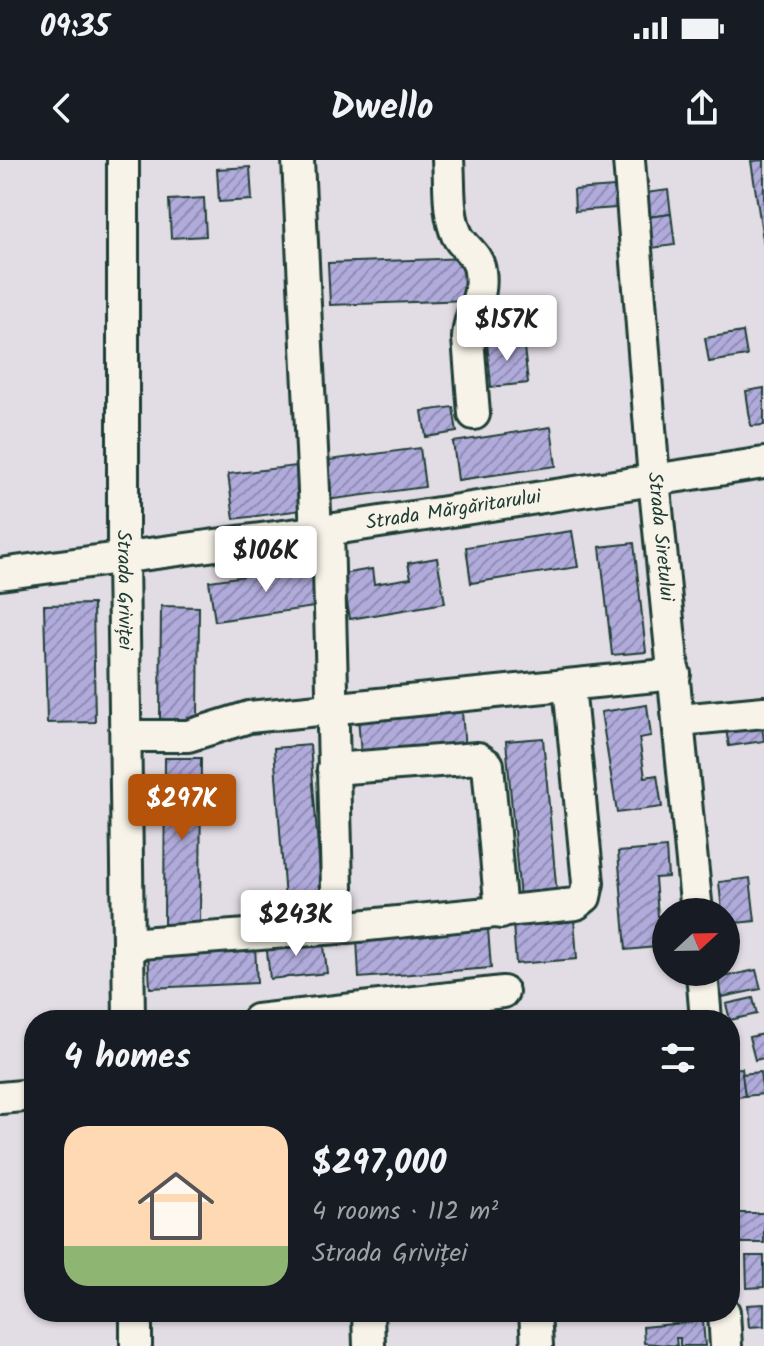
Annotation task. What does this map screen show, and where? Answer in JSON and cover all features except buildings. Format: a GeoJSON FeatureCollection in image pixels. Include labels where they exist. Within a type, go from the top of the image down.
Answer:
{"type":"FeatureCollection","features":[{"type":"Feature","properties":{"kind":"street","name":"Strada Griviței"},"geometry":{"type":"LineString","coordinates":[[123,160],[123,557],[129,1010]]}},
{"type":"Feature","properties":{"kind":"street"},"geometry":{"type":"LineString","coordinates":[[298,160],[332,708],[338,928]]}},
{"type":"Feature","properties":{"kind":"street"},"geometry":{"type":"LineString","coordinates":[[448,160],[457,236],[473,253],[480,271],[480,301],[469,325],[468,338],[474,414]]}},
{"type":"Feature","properties":{"kind":"street","name":"Strada Siretului"},"geometry":{"type":"LineString","coordinates":[[629,160],[654,479],[696,898]]}},
{"type":"Feature","properties":{"kind":"street","name":"Strada Mărgăritarului"},"geometry":{"type":"LineString","coordinates":[[0,574],[322,531],[764,463]]}},
{"type":"Feature","properties":{"kind":"street"},"geometry":{"type":"LineString","coordinates":[[126,736],[188,736],[249,717],[675,674]]}},
{"type":"Feature","properties":{"kind":"street"},"geometry":{"type":"LineString","coordinates":[[128,944],[338,928],[576,904],[585,897],[588,883],[569,685]]}},
{"type":"Feature","properties":{"kind":"street"},"geometry":{"type":"LineString","coordinates":[[680,720],[764,712]]}},
{"type":"Feature","properties":{"kind":"street"},"geometry":{"type":"LineString","coordinates":[[333,769],[483,760],[488,765],[501,913]]}},
{"type":"Feature","properties":{"kind":"street"},"geometry":{"type":"LineString","coordinates":[[703,986],[705,1010]]}},
{"type":"Feature","properties":{"kind":"street"},"geometry":{"type":"LineString","coordinates":[[345,1010],[503,992]]}},
{"type":"Feature","properties":{"kind":"street"},"geometry":{"type":"LineString","coordinates":[[0,1098],[24,1096]]}},
{"type":"Feature","properties":{"kind":"street"},"geometry":{"type":"LineString","coordinates":[[136,1322],[136,1346]]}},
{"type":"Feature","properties":{"kind":"street"},"geometry":{"type":"LineString","coordinates":[[368,1322],[369,1346]]}},
{"type":"Feature","properties":{"kind":"street"},"geometry":{"type":"LineString","coordinates":[[536,1322],[537,1346]]}},
{"type":"Feature","properties":{"kind":"street"},"geometry":{"type":"LineString","coordinates":[[725,1322],[726,1346]]}}]}
